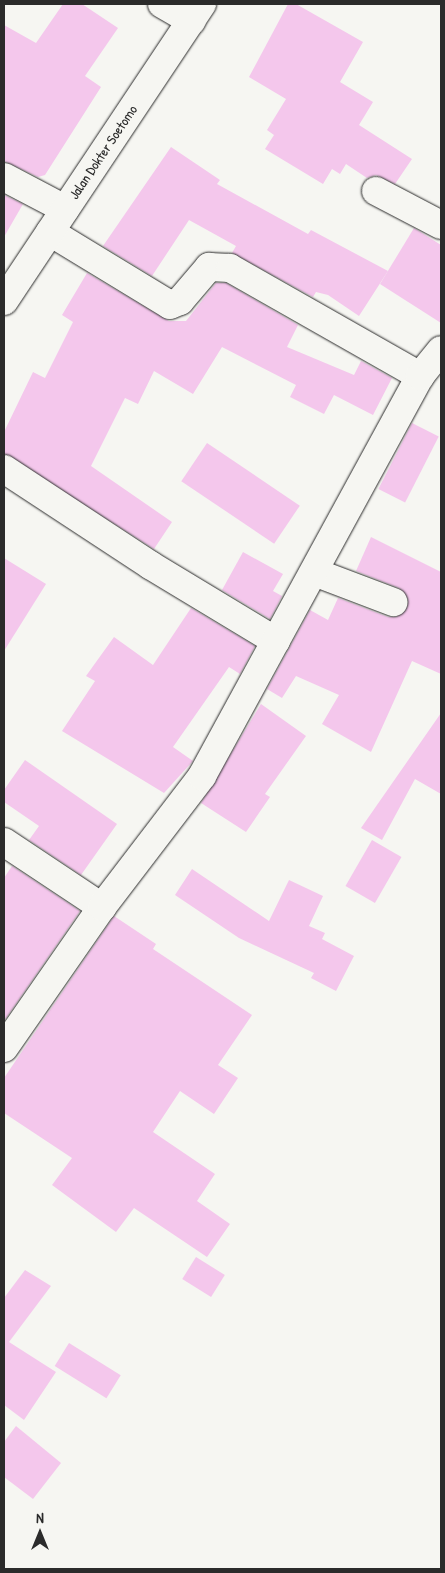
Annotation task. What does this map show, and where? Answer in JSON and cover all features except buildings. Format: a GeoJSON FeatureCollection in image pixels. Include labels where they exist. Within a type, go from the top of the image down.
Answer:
{"type":"FeatureCollection","features":[{"type":"Feature","properties":{"kind":"street"},"geometry":{"type":"LineString","coordinates":[[162,4],[197,12]]}},
{"type":"Feature","properties":{"kind":"street","name":"Jalan Dokter Soetomo"},"geometry":{"type":"LineString","coordinates":[[4,301],[197,12]]}},
{"type":"Feature","properties":{"kind":"street"},"geometry":{"type":"LineString","coordinates":[[4,177],[65,209]]}},
{"type":"Feature","properties":{"kind":"street"},"geometry":{"type":"LineString","coordinates":[[376,190],[441,225]]}},
{"type":"Feature","properties":{"kind":"street"},"geometry":{"type":"LineString","coordinates":[[50,232],[170,305],[180,301],[208,267],[230,268],[420,376]]}},
{"type":"Feature","properties":{"kind":"street"},"geometry":{"type":"LineString","coordinates":[[4,1048],[102,907],[202,776],[420,376],[441,350]]}},
{"type":"Feature","properties":{"kind":"street"},"geometry":{"type":"LineString","coordinates":[[4,469],[150,566],[276,640]]}},
{"type":"Feature","properties":{"kind":"street"},"geometry":{"type":"LineString","coordinates":[[314,572],[393,602]]}},
{"type":"Feature","properties":{"kind":"street"},"geometry":{"type":"LineString","coordinates":[[4,842],[102,907]]}}]}
